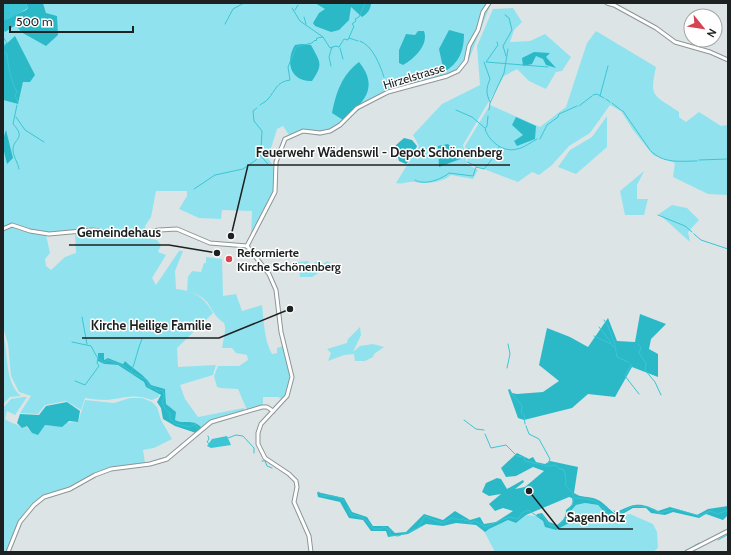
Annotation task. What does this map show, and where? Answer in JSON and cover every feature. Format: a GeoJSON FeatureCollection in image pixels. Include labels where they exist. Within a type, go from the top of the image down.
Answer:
{"type":"FeatureCollection","features":[{"type":"Feature","properties":{"kind":"street","name":"Hirzelstrasse"},"geometry":{"type":"LineString","coordinates":[[246,246],[275,192],[276,162],[285,139],[303,131],[320,133],[330,131],[342,123],[358,108],[388,92],[447,76],[458,71],[466,61],[469,46],[478,30],[483,12],[489,3]]}},
{"type":"Feature","properties":{"kind":"street"},"geometry":{"type":"LineString","coordinates":[[607,3],[614,5],[633,17],[656,28],[675,42],[710,52],[728,60]]}},
{"type":"Feature","properties":{"kind":"street"},"geometry":{"type":"LineString","coordinates":[[3,229],[8,226],[15,225],[30,232],[47,234],[93,230],[119,235],[178,229],[210,243],[246,246],[269,274],[276,290],[281,332],[292,372],[292,383],[288,394],[263,421],[257,438],[258,448],[266,459],[289,474],[296,481],[298,487],[294,504],[308,536],[310,552]]}},
{"type":"Feature","properties":{"kind":"street"},"geometry":{"type":"LineString","coordinates":[[8,552],[17,527],[29,511],[40,500],[49,494],[70,489],[95,475],[111,469],[150,464],[167,459],[206,425],[217,419],[262,407],[267,407],[273,411]]}},
{"type":"Feature","properties":{"kind":"street"},"geometry":{"type":"LineString","coordinates":[[687,552],[728,530]]}},
{"type":"Feature","properties":{"kind":"shaded area"},"geometry":{"type":"Polygon","coordinates":[[[3,3],[26,3],[28,8],[9,19],[3,20],[3,3]]]}},
{"type":"Feature","properties":{"kind":"shaded area"},"geometry":{"type":"Polygon","coordinates":[[[26,3],[43,3],[46,13],[57,16],[58,35],[46,46],[21,32],[16,25],[5,32],[3,29],[3,20],[26,10],[28,8],[26,3]]]}},
{"type":"Feature","properties":{"kind":"shaded area"},"geometry":{"type":"Polygon","coordinates":[[[43,3],[491,3],[468,62],[460,72],[385,94],[366,104],[336,130],[319,136],[306,132],[291,138],[283,126],[277,129],[268,158],[274,168],[275,188],[267,209],[251,238],[252,211],[222,210],[221,219],[199,218],[179,209],[187,196],[187,191],[156,191],[151,217],[145,226],[146,232],[118,233],[94,229],[54,233],[28,230],[12,224],[3,228],[3,100],[18,104],[23,81],[15,37],[3,47],[3,29],[5,32],[15,25],[46,13],[43,3]]]}},
{"type":"Feature","properties":{"kind":"shaded area"},"geometry":{"type":"Polygon","coordinates":[[[315,3],[371,3],[368,11],[362,17],[351,7],[349,20],[339,30],[331,32],[315,26],[313,23],[319,13],[325,9],[315,3]]]}},
{"type":"Feature","properties":{"kind":"shaded area"},"geometry":{"type":"Polygon","coordinates":[[[513,8],[522,22],[514,30],[510,42],[530,41],[545,34],[571,57],[562,71],[556,72],[546,89],[529,81],[517,69],[504,76],[463,145],[467,164],[478,170],[473,179],[451,175],[443,180],[434,182],[396,183],[419,146],[413,135],[442,104],[480,85],[477,46],[493,9],[513,8]]]}},
{"type":"Feature","properties":{"kind":"shaded area"},"geometry":{"type":"Polygon","coordinates":[[[449,30],[464,34],[464,40],[462,51],[457,61],[444,72],[439,49],[449,30]]]}},
{"type":"Feature","properties":{"kind":"shaded area"},"geometry":{"type":"Polygon","coordinates":[[[418,31],[424,31],[425,36],[420,51],[403,65],[399,63],[399,50],[406,34],[415,35],[418,31]]]}},
{"type":"Feature","properties":{"kind":"shaded area"},"geometry":{"type":"Polygon","coordinates":[[[596,31],[656,67],[653,85],[656,95],[679,112],[679,117],[686,122],[699,112],[721,126],[728,125],[728,195],[708,194],[673,177],[675,163],[653,155],[633,130],[621,111],[610,105],[590,133],[569,146],[552,165],[539,175],[532,172],[518,182],[468,163],[465,146],[490,105],[540,127],[566,107],[587,43],[596,31]]]}},
{"type":"Feature","properties":{"kind":"shaded area"},"geometry":{"type":"Polygon","coordinates":[[[15,36],[35,75],[30,82],[23,82],[18,104],[3,100],[3,47],[15,36]]]}},
{"type":"Feature","properties":{"kind":"shaded area"},"geometry":{"type":"Polygon","coordinates":[[[295,45],[311,45],[318,59],[318,71],[312,81],[299,78],[294,74],[290,64],[290,58],[295,45]]]}},
{"type":"Feature","properties":{"kind":"shaded area"},"geometry":{"type":"Polygon","coordinates":[[[534,52],[550,53],[546,57],[556,68],[546,65],[543,59],[536,56],[532,64],[523,66],[522,58],[534,52]]]}},
{"type":"Feature","properties":{"kind":"shaded area"},"geometry":{"type":"Polygon","coordinates":[[[359,62],[365,71],[368,80],[368,87],[362,101],[343,120],[332,113],[336,98],[344,78],[359,62]]]}},
{"type":"Feature","properties":{"kind":"shaded area"},"geometry":{"type":"Polygon","coordinates":[[[607,116],[607,147],[576,174],[558,167],[570,150],[592,137],[607,116]]]}},
{"type":"Feature","properties":{"kind":"shaded area"},"geometry":{"type":"Polygon","coordinates":[[[516,117],[536,126],[535,139],[517,146],[514,141],[523,135],[512,125],[516,117]]]}},
{"type":"Feature","properties":{"kind":"shaded area"},"geometry":{"type":"Polygon","coordinates":[[[6,130],[13,158],[7,164],[3,143],[6,130]]]}},
{"type":"Feature","properties":{"kind":"shaded area"},"geometry":{"type":"Polygon","coordinates":[[[404,138],[412,140],[417,146],[415,151],[410,153],[409,161],[406,164],[399,161],[395,146],[404,138]]]}},
{"type":"Feature","properties":{"kind":"shaded area"},"geometry":{"type":"Polygon","coordinates":[[[448,144],[458,154],[467,152],[467,148],[471,149],[471,155],[439,167],[438,146],[448,144]]]}},
{"type":"Feature","properties":{"kind":"shaded area"},"geometry":{"type":"Polygon","coordinates":[[[644,171],[637,185],[637,199],[648,199],[644,215],[625,215],[620,191],[644,171]]]}},
{"type":"Feature","properties":{"kind":"shaded area"},"geometry":{"type":"Polygon","coordinates":[[[672,205],[687,208],[699,220],[688,232],[690,242],[659,214],[672,205]]]}},
{"type":"Feature","properties":{"kind":"shaded area"},"geometry":{"type":"Polygon","coordinates":[[[11,226],[30,233],[46,235],[50,253],[45,259],[46,266],[51,270],[65,257],[76,253],[75,233],[101,231],[111,235],[144,234],[147,238],[157,240],[161,245],[158,252],[166,255],[152,278],[156,285],[179,251],[183,251],[175,271],[176,289],[194,293],[206,303],[213,313],[177,348],[178,367],[216,365],[213,375],[180,385],[185,399],[198,417],[244,408],[244,411],[213,419],[200,429],[201,427],[198,424],[175,420],[175,412],[166,404],[165,389],[151,385],[146,378],[125,361],[123,364],[108,358],[104,360],[98,353],[98,361],[104,364],[118,365],[144,382],[146,387],[159,394],[159,397],[152,400],[135,396],[107,400],[85,398],[81,410],[66,401],[45,405],[38,414],[20,413],[31,396],[19,392],[11,376],[8,344],[3,327],[3,231],[11,226]]]}},
{"type":"Feature","properties":{"kind":"shaded area"},"geometry":{"type":"Polygon","coordinates":[[[206,257],[222,259],[223,296],[236,294],[242,311],[262,305],[269,349],[272,354],[277,353],[277,348],[283,346],[288,366],[290,380],[289,387],[282,399],[278,397],[263,397],[263,406],[247,410],[238,389],[217,387],[214,376],[218,366],[239,366],[248,360],[247,355],[236,353],[232,348],[222,348],[225,332],[224,323],[218,318],[202,297],[187,291],[188,277],[192,271],[201,272],[204,263],[206,263],[206,257]]]}},
{"type":"Feature","properties":{"kind":"shaded area"},"geometry":{"type":"Polygon","coordinates":[[[320,260],[322,264],[328,261],[331,265],[312,277],[300,277],[298,262],[308,261],[310,265],[320,260]]]}},
{"type":"Feature","properties":{"kind":"shaded area"},"geometry":{"type":"Polygon","coordinates":[[[640,314],[666,324],[651,339],[649,349],[658,354],[658,377],[632,367],[615,397],[588,394],[572,408],[524,420],[518,418],[508,390],[510,389],[512,393],[517,394],[543,392],[559,381],[539,365],[547,328],[570,337],[588,347],[608,318],[617,341],[635,342],[640,314]]]}},
{"type":"Feature","properties":{"kind":"shaded area"},"geometry":{"type":"Polygon","coordinates":[[[360,327],[361,335],[353,352],[360,346],[373,344],[384,347],[374,354],[373,357],[365,361],[355,361],[354,354],[344,355],[328,361],[331,353],[327,349],[347,343],[348,339],[360,327]]]}},
{"type":"Feature","properties":{"kind":"shaded area"},"geometry":{"type":"Polygon","coordinates":[[[3,334],[9,376],[16,390],[21,396],[10,397],[3,404],[3,334]]]}},
{"type":"Feature","properties":{"kind":"shaded area"},"geometry":{"type":"Polygon","coordinates":[[[98,353],[104,353],[104,360],[108,358],[123,364],[125,361],[142,375],[151,385],[165,389],[166,404],[176,412],[175,420],[198,424],[201,427],[200,429],[196,433],[175,426],[163,419],[161,408],[157,402],[161,395],[146,387],[144,382],[118,365],[104,364],[98,361],[98,353]]]}},
{"type":"Feature","properties":{"kind":"shaded area"},"geometry":{"type":"Polygon","coordinates":[[[27,397],[15,415],[7,411],[5,419],[22,428],[26,426],[32,433],[45,425],[78,422],[85,400],[114,403],[130,398],[142,398],[152,402],[157,407],[161,420],[172,439],[154,448],[143,450],[145,463],[103,470],[73,486],[43,496],[36,500],[24,513],[20,520],[12,536],[7,552],[3,552],[3,408],[11,399],[27,397]]]}},
{"type":"Feature","properties":{"kind":"shaded area"},"geometry":{"type":"Polygon","coordinates":[[[67,402],[80,411],[78,422],[69,421],[62,427],[45,425],[38,435],[32,433],[27,426],[22,428],[17,423],[20,414],[39,415],[46,406],[67,402]]]}},
{"type":"Feature","properties":{"kind":"shaded area"},"geometry":{"type":"Polygon","coordinates":[[[227,436],[231,445],[211,448],[207,446],[212,439],[227,436]]]}},
{"type":"Feature","properties":{"kind":"shaded area"},"geometry":{"type":"Polygon","coordinates":[[[517,453],[529,459],[533,457],[536,462],[545,464],[550,461],[578,467],[574,493],[579,496],[599,500],[617,515],[613,510],[617,512],[633,505],[642,505],[658,511],[670,507],[697,515],[708,509],[728,506],[728,515],[723,520],[706,514],[699,518],[673,512],[665,515],[651,513],[646,508],[633,508],[619,516],[613,517],[606,514],[598,505],[585,503],[576,505],[570,512],[569,523],[556,530],[545,527],[543,521],[536,516],[537,514],[542,513],[549,522],[557,525],[564,519],[566,510],[573,504],[572,498],[569,497],[526,515],[516,523],[508,520],[485,532],[476,525],[456,523],[443,526],[426,524],[408,534],[388,537],[386,531],[371,531],[363,520],[349,518],[340,502],[318,497],[317,492],[344,498],[352,512],[367,517],[373,526],[388,526],[395,533],[406,532],[424,514],[443,520],[455,511],[470,520],[480,517],[484,524],[496,522],[513,511],[503,508],[495,511],[489,504],[501,494],[489,496],[482,492],[486,483],[497,478],[501,479],[507,489],[523,480],[524,482],[515,489],[525,487],[544,471],[533,467],[516,476],[506,477],[501,468],[517,453]]]}},
{"type":"Feature","properties":{"kind":"shaded area"},"geometry":{"type":"Polygon","coordinates":[[[585,503],[598,505],[606,514],[613,517],[630,514],[653,524],[657,532],[658,548],[653,552],[495,552],[484,531],[508,520],[516,523],[526,515],[536,516],[556,530],[576,505],[585,503]]]}},
{"type":"Feature","properties":{"kind":"waterway"},"geometry":{"type":"LineString","coordinates":[[225,24],[233,9],[244,3]]}},
{"type":"Feature","properties":{"kind":"waterway"},"geometry":{"type":"LineString","coordinates":[[260,105],[267,100],[279,85],[290,80],[288,67],[296,47],[312,43],[315,40],[316,41],[317,38],[323,37],[330,48],[336,46],[339,47],[344,39],[348,40],[354,26],[352,24],[356,21],[355,19],[359,17],[365,3]]}},
{"type":"Feature","properties":{"kind":"waterway"},"geometry":{"type":"LineString","coordinates":[[295,10],[298,5]]}},
{"type":"Feature","properties":{"kind":"waterway"},"geometry":{"type":"LineString","coordinates":[[292,8],[300,21],[323,37]]}},
{"type":"Feature","properties":{"kind":"waterway"},"geometry":{"type":"LineString","coordinates":[[505,15],[509,18],[512,30],[503,46],[506,56]]}},
{"type":"Feature","properties":{"kind":"waterway"},"geometry":{"type":"LineString","coordinates":[[304,17],[306,24]]}},
{"type":"Feature","properties":{"kind":"waterway"},"geometry":{"type":"LineString","coordinates":[[3,37],[7,43],[4,45],[3,51],[7,54],[10,73],[17,92],[15,95],[18,103]]}},
{"type":"Feature","properties":{"kind":"waterway"},"geometry":{"type":"LineString","coordinates":[[349,38],[358,41]]}},
{"type":"Feature","properties":{"kind":"waterway"},"geometry":{"type":"LineString","coordinates":[[360,41],[365,43],[372,51],[384,77]]}},
{"type":"Feature","properties":{"kind":"waterway"},"geometry":{"type":"LineString","coordinates":[[497,42],[498,45],[486,62],[548,67]]}},
{"type":"Feature","properties":{"kind":"waterway"},"geometry":{"type":"LineString","coordinates":[[331,66],[329,57],[332,47]]}},
{"type":"Feature","properties":{"kind":"waterway"},"geometry":{"type":"LineString","coordinates":[[340,48],[343,59]]}},
{"type":"Feature","properties":{"kind":"waterway"},"geometry":{"type":"LineString","coordinates":[[489,110],[490,103],[504,73],[508,49]]}},
{"type":"Feature","properties":{"kind":"waterway"},"geometry":{"type":"LineString","coordinates":[[484,62],[490,79],[487,91],[490,102]]}},
{"type":"Feature","properties":{"kind":"waterway"},"geometry":{"type":"LineString","coordinates":[[600,96],[608,66]]}},
{"type":"Feature","properties":{"kind":"waterway"},"geometry":{"type":"LineString","coordinates":[[593,95],[597,94],[604,98]]}},
{"type":"Feature","properties":{"kind":"waterway"},"geometry":{"type":"LineString","coordinates":[[579,106],[592,96]]}},
{"type":"Feature","properties":{"kind":"waterway"},"geometry":{"type":"LineString","coordinates":[[606,99],[610,102]]}},
{"type":"Feature","properties":{"kind":"waterway"},"geometry":{"type":"LineString","coordinates":[[612,103],[622,111]]}},
{"type":"Feature","properties":{"kind":"waterway"},"geometry":{"type":"LineString","coordinates":[[17,105],[13,124],[17,129],[19,136],[13,150],[19,169]]}},
{"type":"Feature","properties":{"kind":"waterway"},"geometry":{"type":"LineString","coordinates":[[540,139],[547,125],[558,117],[559,114],[577,106]]}},
{"type":"Feature","properties":{"kind":"waterway"},"geometry":{"type":"LineString","coordinates":[[194,189],[215,175],[243,169],[256,160],[261,149],[262,131],[254,121],[253,111],[257,108]]}},
{"type":"Feature","properties":{"kind":"waterway"},"geometry":{"type":"LineString","coordinates":[[456,110],[472,117],[485,128]]}},
{"type":"Feature","properties":{"kind":"waterway"},"geometry":{"type":"LineString","coordinates":[[623,111],[650,150]]}},
{"type":"Feature","properties":{"kind":"waterway"},"geometry":{"type":"LineString","coordinates":[[488,116],[487,126],[485,129],[493,142],[502,148],[512,150],[520,148],[537,139]]}},
{"type":"Feature","properties":{"kind":"waterway"},"geometry":{"type":"LineString","coordinates":[[16,117],[25,130],[44,142]]}},
{"type":"Feature","properties":{"kind":"waterway"},"geometry":{"type":"LineString","coordinates":[[415,180],[419,182],[433,181],[449,173],[473,176],[476,167],[484,169],[497,153],[499,147]]}},
{"type":"Feature","properties":{"kind":"waterway"},"geometry":{"type":"LineString","coordinates":[[651,151],[667,160],[697,161]]}},
{"type":"Feature","properties":{"kind":"waterway"},"geometry":{"type":"LineString","coordinates":[[259,154],[268,164]]}},
{"type":"Feature","properties":{"kind":"waterway"},"geometry":{"type":"LineString","coordinates":[[699,160],[728,159]]}},
{"type":"Feature","properties":{"kind":"waterway"},"geometry":{"type":"LineString","coordinates":[[467,162],[476,166]]}},
{"type":"Feature","properties":{"kind":"waterway"},"geometry":{"type":"LineString","coordinates":[[658,215],[685,226],[692,232]]}},
{"type":"Feature","properties":{"kind":"waterway"},"geometry":{"type":"LineString","coordinates":[[694,234],[701,240],[728,249]]}},
{"type":"Feature","properties":{"kind":"waterway"},"geometry":{"type":"LineString","coordinates":[[82,317],[87,344]]}},
{"type":"Feature","properties":{"kind":"waterway"},"geometry":{"type":"LineString","coordinates":[[604,320],[608,326],[615,345]]}},
{"type":"Feature","properties":{"kind":"waterway"},"geometry":{"type":"LineString","coordinates":[[599,327],[612,346],[615,346],[617,357],[628,362]]}},
{"type":"Feature","properties":{"kind":"waterway"},"geometry":{"type":"LineString","coordinates":[[594,336],[611,344]]}},
{"type":"Feature","properties":{"kind":"waterway"},"geometry":{"type":"LineString","coordinates":[[131,372],[142,339]]}},
{"type":"Feature","properties":{"kind":"waterway"},"geometry":{"type":"LineString","coordinates":[[72,342],[91,346],[97,357],[104,363],[108,360],[124,366],[131,372],[147,380],[149,387],[155,388],[157,391],[163,390],[164,398],[162,401],[165,409],[170,413],[170,419],[176,424],[190,427],[195,424],[198,429]]}},
{"type":"Feature","properties":{"kind":"waterway"},"geometry":{"type":"LineString","coordinates":[[507,368],[510,354],[508,344]]}},
{"type":"Feature","properties":{"kind":"waterway"},"geometry":{"type":"LineString","coordinates":[[638,344],[641,348],[639,353],[646,363],[645,370],[655,382],[661,395]]}},
{"type":"Feature","properties":{"kind":"waterway"},"geometry":{"type":"LineString","coordinates":[[75,381],[85,385],[99,366],[97,363],[98,357]]}},
{"type":"Feature","properties":{"kind":"waterway"},"geometry":{"type":"LineString","coordinates":[[630,364],[631,365],[625,376],[639,394]]}},
{"type":"Feature","properties":{"kind":"waterway"},"geometry":{"type":"LineString","coordinates":[[509,390],[522,406],[521,413],[524,415],[525,424]]}},
{"type":"Feature","properties":{"kind":"waterway"},"geometry":{"type":"LineString","coordinates":[[464,420],[476,429],[484,430]]}},
{"type":"Feature","properties":{"kind":"waterway"},"geometry":{"type":"LineString","coordinates":[[485,434],[491,448],[506,445],[517,456],[524,457],[525,461],[547,466],[550,459],[539,439],[529,434],[526,426]]}},
{"type":"Feature","properties":{"kind":"waterway"},"geometry":{"type":"LineString","coordinates":[[228,438],[236,435],[243,436],[254,448],[254,453]]}},
{"type":"Feature","properties":{"kind":"waterway"},"geometry":{"type":"LineString","coordinates":[[208,436],[209,439],[207,442],[210,444]]}},
{"type":"Feature","properties":{"kind":"waterway"},"geometry":{"type":"LineString","coordinates":[[262,461],[265,461],[267,466],[272,468]]}},
{"type":"Feature","properties":{"kind":"waterway"},"geometry":{"type":"LineString","coordinates":[[348,508],[351,515],[361,517],[374,529],[381,529],[384,527],[390,530],[390,535],[398,536],[418,528],[425,516],[443,523],[451,518],[462,520],[463,518],[465,521],[468,520],[470,523],[475,521],[485,527],[509,517],[518,519],[522,513],[528,510],[537,516],[543,516],[548,524],[556,527],[564,519],[573,503],[574,498],[572,492],[566,486],[565,473],[563,469],[559,469],[556,465],[549,466]]}},
{"type":"Feature","properties":{"kind":"waterway"},"geometry":{"type":"LineString","coordinates":[[319,492],[322,496],[337,497],[344,501]]}},
{"type":"Feature","properties":{"kind":"waterway"},"geometry":{"type":"LineString","coordinates":[[575,498],[597,502],[607,513],[611,514],[620,513],[632,506],[648,507],[660,513],[675,509],[700,516],[710,511],[718,514],[728,510]]}},
{"type":"Feature","properties":{"kind":"waterway"},"geometry":{"type":"LineString","coordinates":[[718,540],[727,535]]}},
{"type":"Feature","properties":{"kind":"waterway"},"geometry":{"type":"LineString","coordinates":[[684,552],[699,543]]}},
{"type":"Feature","properties":{"kind":"place","name":"Feuerwehr Wädenswil - Depot Schönenberg"},"geometry":{"type":"Point","coordinates":[231,236]}},
{"type":"Feature","properties":{"kind":"place","name":"Gemeindehaus"},"geometry":{"type":"Point","coordinates":[217,253]}},
{"type":"Feature","properties":{"kind":"place","name":"Reformierte Kirche Schönenberg"},"geometry":{"type":"Point","coordinates":[229,259]}},
{"type":"Feature","properties":{"kind":"place","name":"Kirche Heilige Familie"},"geometry":{"type":"Point","coordinates":[290,309]}},
{"type":"Feature","properties":{"kind":"place","name":"Sagenholz"},"geometry":{"type":"Point","coordinates":[529,491]}}]}
